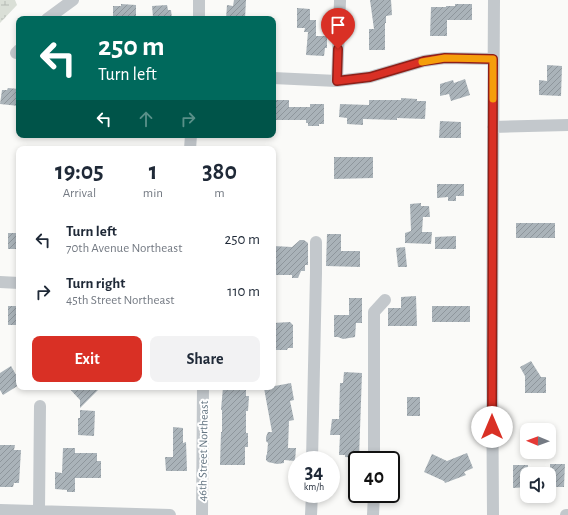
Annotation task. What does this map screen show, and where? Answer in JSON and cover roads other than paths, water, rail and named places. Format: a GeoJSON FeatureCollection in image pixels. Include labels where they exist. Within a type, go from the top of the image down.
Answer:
{"type":"FeatureCollection","features":[{"type":"Feature","properties":{"kind":"street"},"geometry":{"type":"LineString","coordinates":[[51,16],[73,0]]}},
{"type":"Feature","properties":{"kind":"street"},"geometry":{"type":"LineString","coordinates":[[199,0],[199,16]]}},
{"type":"Feature","properties":{"kind":"street"},"geometry":{"type":"LineString","coordinates":[[493,515],[492,341],[494,0]]}},
{"type":"Feature","properties":{"kind":"street"},"geometry":{"type":"LineString","coordinates":[[337,81],[340,1]]}},
{"type":"Feature","properties":{"kind":"street"},"geometry":{"type":"LineString","coordinates":[[276,78],[337,81],[370,77],[424,61],[445,58],[493,59]]}},
{"type":"Feature","properties":{"kind":"street"},"geometry":{"type":"LineString","coordinates":[[493,127],[568,125]]}},
{"type":"Feature","properties":{"kind":"street"},"geometry":{"type":"LineString","coordinates":[[312,451],[316,242]]}},
{"type":"Feature","properties":{"kind":"street"},"geometry":{"type":"LineString","coordinates":[[0,282],[16,283]]}},
{"type":"Feature","properties":{"kind":"street"},"geometry":{"type":"LineString","coordinates":[[374,451],[374,312],[385,300]]}},
{"type":"Feature","properties":{"kind":"street","name":"46th Street Northeast"},"geometry":{"type":"LineString","coordinates":[[202,515],[203,390]]}},
{"type":"Feature","properties":{"kind":"street"},"geometry":{"type":"LineString","coordinates":[[39,510],[40,406]]}},
{"type":"Feature","properties":{"kind":"street"},"geometry":{"type":"LineString","coordinates":[[311,515],[312,503]]}},
{"type":"Feature","properties":{"kind":"street"},"geometry":{"type":"LineString","coordinates":[[374,503],[374,515]]}},
{"type":"Feature","properties":{"kind":"street"},"geometry":{"type":"LineString","coordinates":[[4,511],[39,510],[170,515]]}}]}
